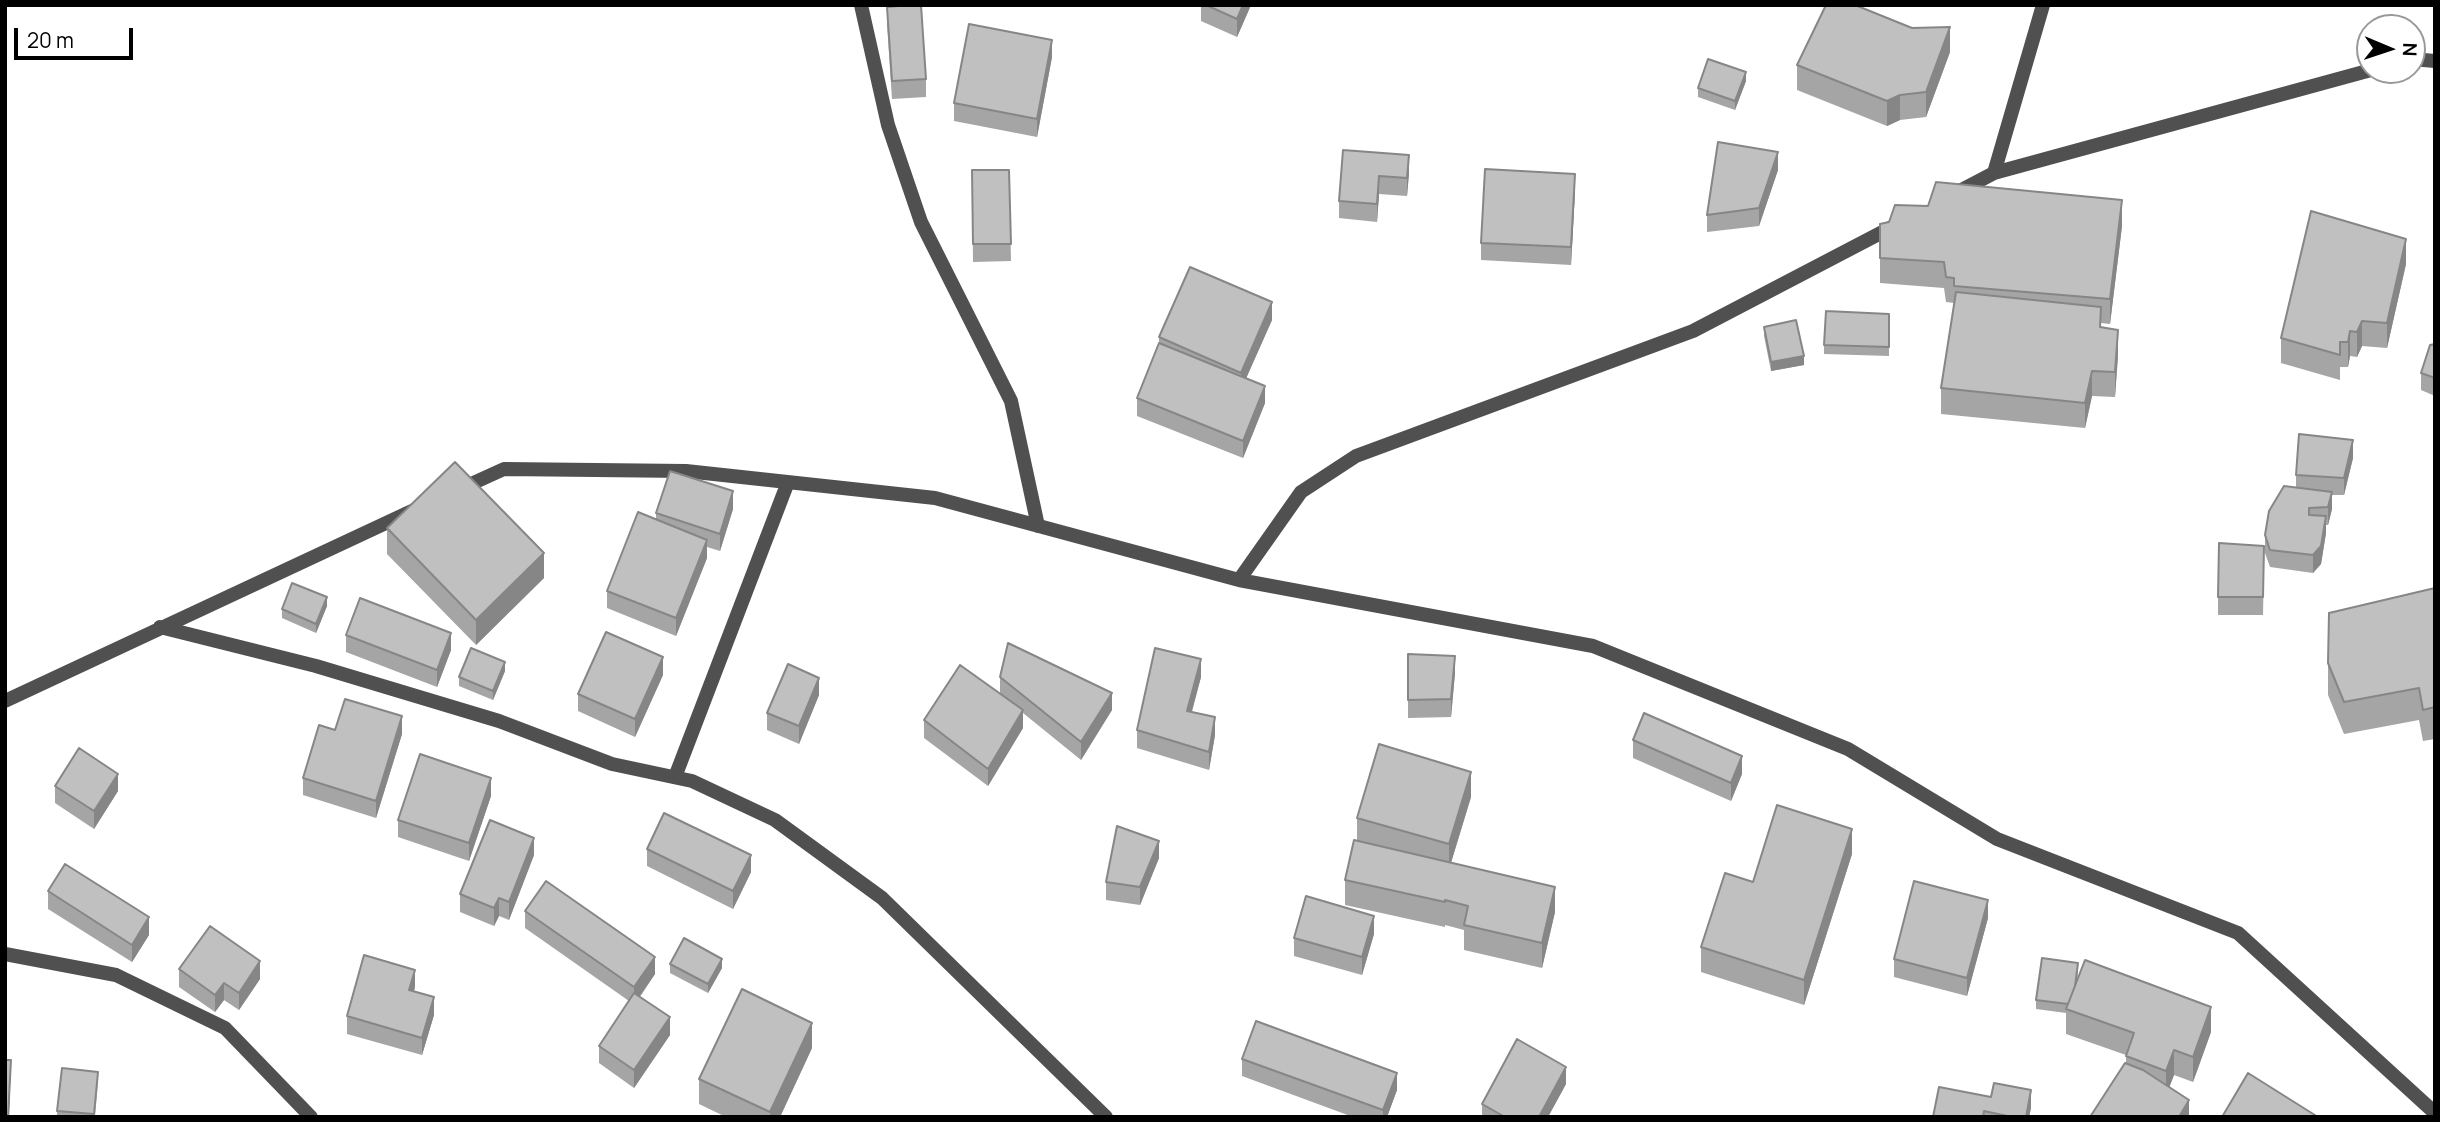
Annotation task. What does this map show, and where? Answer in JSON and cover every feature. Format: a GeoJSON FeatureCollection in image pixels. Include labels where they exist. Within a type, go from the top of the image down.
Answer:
{"type":"FeatureCollection","features":[{"type":"Feature","properties":{"kind":"street"},"geometry":{"type":"LineString","coordinates":[[861,5],[888,125],[920,222],[1011,401],[1038,526]]}},
{"type":"Feature","properties":{"kind":"street"},"geometry":{"type":"LineString","coordinates":[[1994,173],[2043,5]]}},
{"type":"Feature","properties":{"kind":"street"},"geometry":{"type":"LineString","coordinates":[[1946,198],[1994,173],[2356,74]]}},
{"type":"Feature","properties":{"kind":"street"},"geometry":{"type":"LineString","coordinates":[[1239,580],[1301,492],[1356,456],[1693,331],[1910,217]]}},
{"type":"Feature","properties":{"kind":"street"},"geometry":{"type":"LineString","coordinates":[[5,701],[504,469],[686,471],[935,498],[1239,580],[1593,646],[1848,749],[1997,839],[2238,933],[2435,1113]]}},
{"type":"Feature","properties":{"kind":"street"},"geometry":{"type":"LineString","coordinates":[[675,777],[788,482]]}},
{"type":"Feature","properties":{"kind":"street"},"geometry":{"type":"LineString","coordinates":[[160,627],[316,666],[499,721],[612,764],[692,781],[775,820],[882,898],[1106,1117]]}},
{"type":"Feature","properties":{"kind":"street"},"geometry":{"type":"LineString","coordinates":[[5,954],[117,975],[225,1028],[311,1117]]}},
{"type":"Feature","properties":{"kind":"building"},"geometry":{"type":"Polygon","coordinates":[[[921,5],[926,79],[892,81],[887,7],[921,5]]]}},
{"type":"Feature","properties":{"kind":"building"},"geometry":{"type":"Polygon","coordinates":[[[1206,5],[1243,5],[1237,19],[1206,5]]]}},
{"type":"Feature","properties":{"kind":"building"},"geometry":{"type":"Polygon","coordinates":[[[1826,5],[1855,5],[1912,28],[1950,27],[1926,92],[1900,95],[1887,101],[1797,65],[1826,5]]]}},
{"type":"Feature","properties":{"kind":"building"},"geometry":{"type":"Polygon","coordinates":[[[969,24],[1052,40],[1037,119],[954,103],[969,24]]]}},
{"type":"Feature","properties":{"kind":"building"},"geometry":{"type":"Polygon","coordinates":[[[1708,59],[1746,72],[1735,101],[1698,88],[1708,59]]]}},
{"type":"Feature","properties":{"kind":"building"},"geometry":{"type":"Polygon","coordinates":[[[1718,142],[1778,152],[1759,208],[1707,215],[1718,142]]]}},
{"type":"Feature","properties":{"kind":"building"},"geometry":{"type":"Polygon","coordinates":[[[1343,150],[1409,155],[1407,178],[1379,176],[1377,204],[1339,201],[1343,150]]]}},
{"type":"Feature","properties":{"kind":"building"},"geometry":{"type":"Polygon","coordinates":[[[1485,169],[1575,174],[1571,247],[1481,243],[1485,169]]]}},
{"type":"Feature","properties":{"kind":"building"},"geometry":{"type":"Polygon","coordinates":[[[972,170],[1009,170],[1011,244],[973,244],[972,170]]]}},
{"type":"Feature","properties":{"kind":"building"},"geometry":{"type":"Polygon","coordinates":[[[1936,182],[2122,200],[2110,299],[1954,286],[1954,278],[1946,277],[1944,262],[1880,258],[1880,224],[1889,222],[1895,205],[1928,206],[1936,182]]]}},
{"type":"Feature","properties":{"kind":"building"},"geometry":{"type":"Polygon","coordinates":[[[2311,211],[2406,239],[2387,323],[2362,321],[2357,332],[2350,331],[2348,342],[2340,342],[2340,355],[2281,338],[2311,211]]]}},
{"type":"Feature","properties":{"kind":"building"},"geometry":{"type":"Polygon","coordinates":[[[1190,267],[1272,302],[1241,373],[1159,337],[1190,267]]]}},
{"type":"Feature","properties":{"kind":"building"},"geometry":{"type":"Polygon","coordinates":[[[1956,292],[2101,307],[2100,327],[2118,330],[2115,372],[2092,371],[2085,403],[1941,388],[1956,292]]]}},
{"type":"Feature","properties":{"kind":"building"},"geometry":{"type":"Polygon","coordinates":[[[1826,311],[1889,314],[1889,347],[1824,345],[1826,311]]]}},
{"type":"Feature","properties":{"kind":"building"},"geometry":{"type":"Polygon","coordinates":[[[1796,320],[1804,356],[1771,362],[1764,327],[1796,320]]]}},
{"type":"Feature","properties":{"kind":"building"},"geometry":{"type":"Polygon","coordinates":[[[1159,343],[1265,386],[1243,441],[1137,398],[1159,343]]]}},
{"type":"Feature","properties":{"kind":"building"},"geometry":{"type":"Polygon","coordinates":[[[2435,344],[2435,378],[2421,373],[2430,345],[2435,344]]]}},
{"type":"Feature","properties":{"kind":"building"},"geometry":{"type":"Polygon","coordinates":[[[2299,434],[2353,440],[2344,478],[2296,475],[2299,434]]]}},
{"type":"Feature","properties":{"kind":"building"},"geometry":{"type":"Polygon","coordinates":[[[455,462],[544,553],[476,620],[387,528],[455,462]]]}},
{"type":"Feature","properties":{"kind":"building"},"geometry":{"type":"Polygon","coordinates":[[[670,471],[733,491],[720,534],[656,513],[670,471]]]}},
{"type":"Feature","properties":{"kind":"building"},"geometry":{"type":"Polygon","coordinates":[[[2284,486],[2332,492],[2328,507],[2309,508],[2309,515],[2326,516],[2321,546],[2313,555],[2270,550],[2265,535],[2269,511],[2284,486]]]}},
{"type":"Feature","properties":{"kind":"building"},"geometry":{"type":"Polygon","coordinates":[[[638,512],[707,540],[676,618],[607,591],[638,512]]]}},
{"type":"Feature","properties":{"kind":"building"},"geometry":{"type":"Polygon","coordinates":[[[2219,543],[2264,546],[2263,597],[2218,597],[2219,543]]]}},
{"type":"Feature","properties":{"kind":"building"},"geometry":{"type":"Polygon","coordinates":[[[292,583],[327,597],[316,624],[282,609],[292,583]]]}},
{"type":"Feature","properties":{"kind":"building"},"geometry":{"type":"Polygon","coordinates":[[[2435,588],[2435,707],[2423,710],[2419,688],[2344,702],[2328,663],[2329,613],[2435,588]]]}},
{"type":"Feature","properties":{"kind":"building"},"geometry":{"type":"Polygon","coordinates":[[[360,598],[451,633],[437,670],[346,635],[360,598]]]}},
{"type":"Feature","properties":{"kind":"building"},"geometry":{"type":"Polygon","coordinates":[[[606,632],[663,657],[635,719],[578,694],[606,632]]]}},
{"type":"Feature","properties":{"kind":"building"},"geometry":{"type":"Polygon","coordinates":[[[1008,643],[1112,693],[1081,742],[1000,677],[1008,643]]]}},
{"type":"Feature","properties":{"kind":"building"},"geometry":{"type":"Polygon","coordinates":[[[471,648],[505,662],[493,691],[459,677],[471,648]]]}},
{"type":"Feature","properties":{"kind":"building"},"geometry":{"type":"Polygon","coordinates":[[[1155,648],[1201,659],[1187,711],[1215,717],[1209,752],[1137,730],[1155,648]]]}},
{"type":"Feature","properties":{"kind":"building"},"geometry":{"type":"Polygon","coordinates":[[[1408,654],[1455,656],[1451,699],[1408,700],[1408,654]]]}},
{"type":"Feature","properties":{"kind":"building"},"geometry":{"type":"Polygon","coordinates":[[[788,664],[819,678],[799,726],[767,713],[788,664]]]}},
{"type":"Feature","properties":{"kind":"building"},"geometry":{"type":"Polygon","coordinates":[[[960,665],[1023,710],[988,769],[924,720],[960,665]]]}},
{"type":"Feature","properties":{"kind":"building"},"geometry":{"type":"Polygon","coordinates":[[[345,699],[402,716],[376,801],[303,778],[319,725],[335,730],[345,699]]]}},
{"type":"Feature","properties":{"kind":"building"},"geometry":{"type":"Polygon","coordinates":[[[1644,713],[1742,756],[1731,783],[1633,740],[1644,713]]]}},
{"type":"Feature","properties":{"kind":"building"},"geometry":{"type":"Polygon","coordinates":[[[1379,744],[1471,772],[1449,844],[1357,818],[1379,744]]]}},
{"type":"Feature","properties":{"kind":"building"},"geometry":{"type":"Polygon","coordinates":[[[79,748],[118,774],[94,811],[55,786],[79,748]]]}},
{"type":"Feature","properties":{"kind":"building"},"geometry":{"type":"Polygon","coordinates":[[[420,754],[491,778],[469,843],[398,820],[420,754]]]}},
{"type":"Feature","properties":{"kind":"building"},"geometry":{"type":"Polygon","coordinates":[[[1777,805],[1852,829],[1804,980],[1701,947],[1725,873],[1753,882],[1777,805]]]}},
{"type":"Feature","properties":{"kind":"building"},"geometry":{"type":"Polygon","coordinates":[[[664,813],[751,855],[733,891],[647,849],[664,813]]]}},
{"type":"Feature","properties":{"kind":"building"},"geometry":{"type":"Polygon","coordinates":[[[490,820],[534,838],[509,902],[499,898],[494,908],[460,894],[490,820]]]}},
{"type":"Feature","properties":{"kind":"building"},"geometry":{"type":"Polygon","coordinates":[[[1117,826],[1159,841],[1140,887],[1106,882],[1117,826]]]}},
{"type":"Feature","properties":{"kind":"building"},"geometry":{"type":"Polygon","coordinates":[[[1354,840],[1555,887],[1542,943],[1464,925],[1468,906],[1345,880],[1354,840]]]}},
{"type":"Feature","properties":{"kind":"building"},"geometry":{"type":"Polygon","coordinates":[[[65,864],[149,917],[132,945],[48,891],[65,864]]]}},
{"type":"Feature","properties":{"kind":"building"},"geometry":{"type":"Polygon","coordinates":[[[546,881],[655,957],[634,987],[525,911],[546,881]]]}},
{"type":"Feature","properties":{"kind":"building"},"geometry":{"type":"Polygon","coordinates":[[[1914,881],[1988,900],[1967,978],[1894,959],[1914,881]]]}},
{"type":"Feature","properties":{"kind":"building"},"geometry":{"type":"Polygon","coordinates":[[[1306,896],[1374,916],[1362,957],[1294,938],[1306,896]]]}},
{"type":"Feature","properties":{"kind":"building"},"geometry":{"type":"Polygon","coordinates":[[[210,926],[260,961],[239,993],[224,983],[215,995],[179,969],[210,926]]]}},
{"type":"Feature","properties":{"kind":"building"},"geometry":{"type":"Polygon","coordinates":[[[684,938],[722,959],[708,984],[670,964],[684,938]]]}},
{"type":"Feature","properties":{"kind":"building"},"geometry":{"type":"Polygon","coordinates":[[[364,955],[415,970],[409,990],[434,997],[422,1038],[347,1016],[364,955]]]}},
{"type":"Feature","properties":{"kind":"building"},"geometry":{"type":"Polygon","coordinates":[[[2042,958],[2078,963],[2075,986],[2068,1004],[2036,1000],[2042,958]]]}},
{"type":"Feature","properties":{"kind":"building"},"geometry":{"type":"Polygon","coordinates":[[[2085,960],[2211,1007],[2193,1057],[2174,1050],[2166,1071],[2126,1056],[2134,1033],[2066,1009],[2085,960]]]}},
{"type":"Feature","properties":{"kind":"building"},"geometry":{"type":"Polygon","coordinates":[[[742,989],[812,1023],[770,1112],[699,1079],[742,989]]]}},
{"type":"Feature","properties":{"kind":"building"},"geometry":{"type":"Polygon","coordinates":[[[634,993],[670,1017],[634,1070],[599,1046],[634,993]]]}},
{"type":"Feature","properties":{"kind":"building"},"geometry":{"type":"Polygon","coordinates":[[[1256,1021],[1397,1073],[1383,1110],[1242,1059],[1256,1021]]]}},
{"type":"Feature","properties":{"kind":"building"},"geometry":{"type":"Polygon","coordinates":[[[1517,1039],[1566,1067],[1539,1117],[1505,1117],[1482,1104],[1517,1039]]]}},
{"type":"Feature","properties":{"kind":"building"},"geometry":{"type":"Polygon","coordinates":[[[5,1060],[11,1060],[8,1117],[5,1117],[5,1060]]]}},
{"type":"Feature","properties":{"kind":"building"},"geometry":{"type":"Polygon","coordinates":[[[2125,1063],[2143,1070],[2189,1100],[2179,1117],[2090,1117],[2125,1063]]]}},
{"type":"Feature","properties":{"kind":"building"},"geometry":{"type":"Polygon","coordinates":[[[62,1068],[98,1072],[94,1114],[57,1111],[62,1068]]]}},
{"type":"Feature","properties":{"kind":"building"},"geometry":{"type":"Polygon","coordinates":[[[2248,1073],[2318,1117],[2222,1117],[2248,1073]]]}},
{"type":"Feature","properties":{"kind":"building"},"geometry":{"type":"Polygon","coordinates":[[[1994,1083],[2031,1090],[2026,1117],[1984,1111],[1983,1117],[1933,1117],[1939,1087],[1991,1097],[1994,1083]]]}}]}
